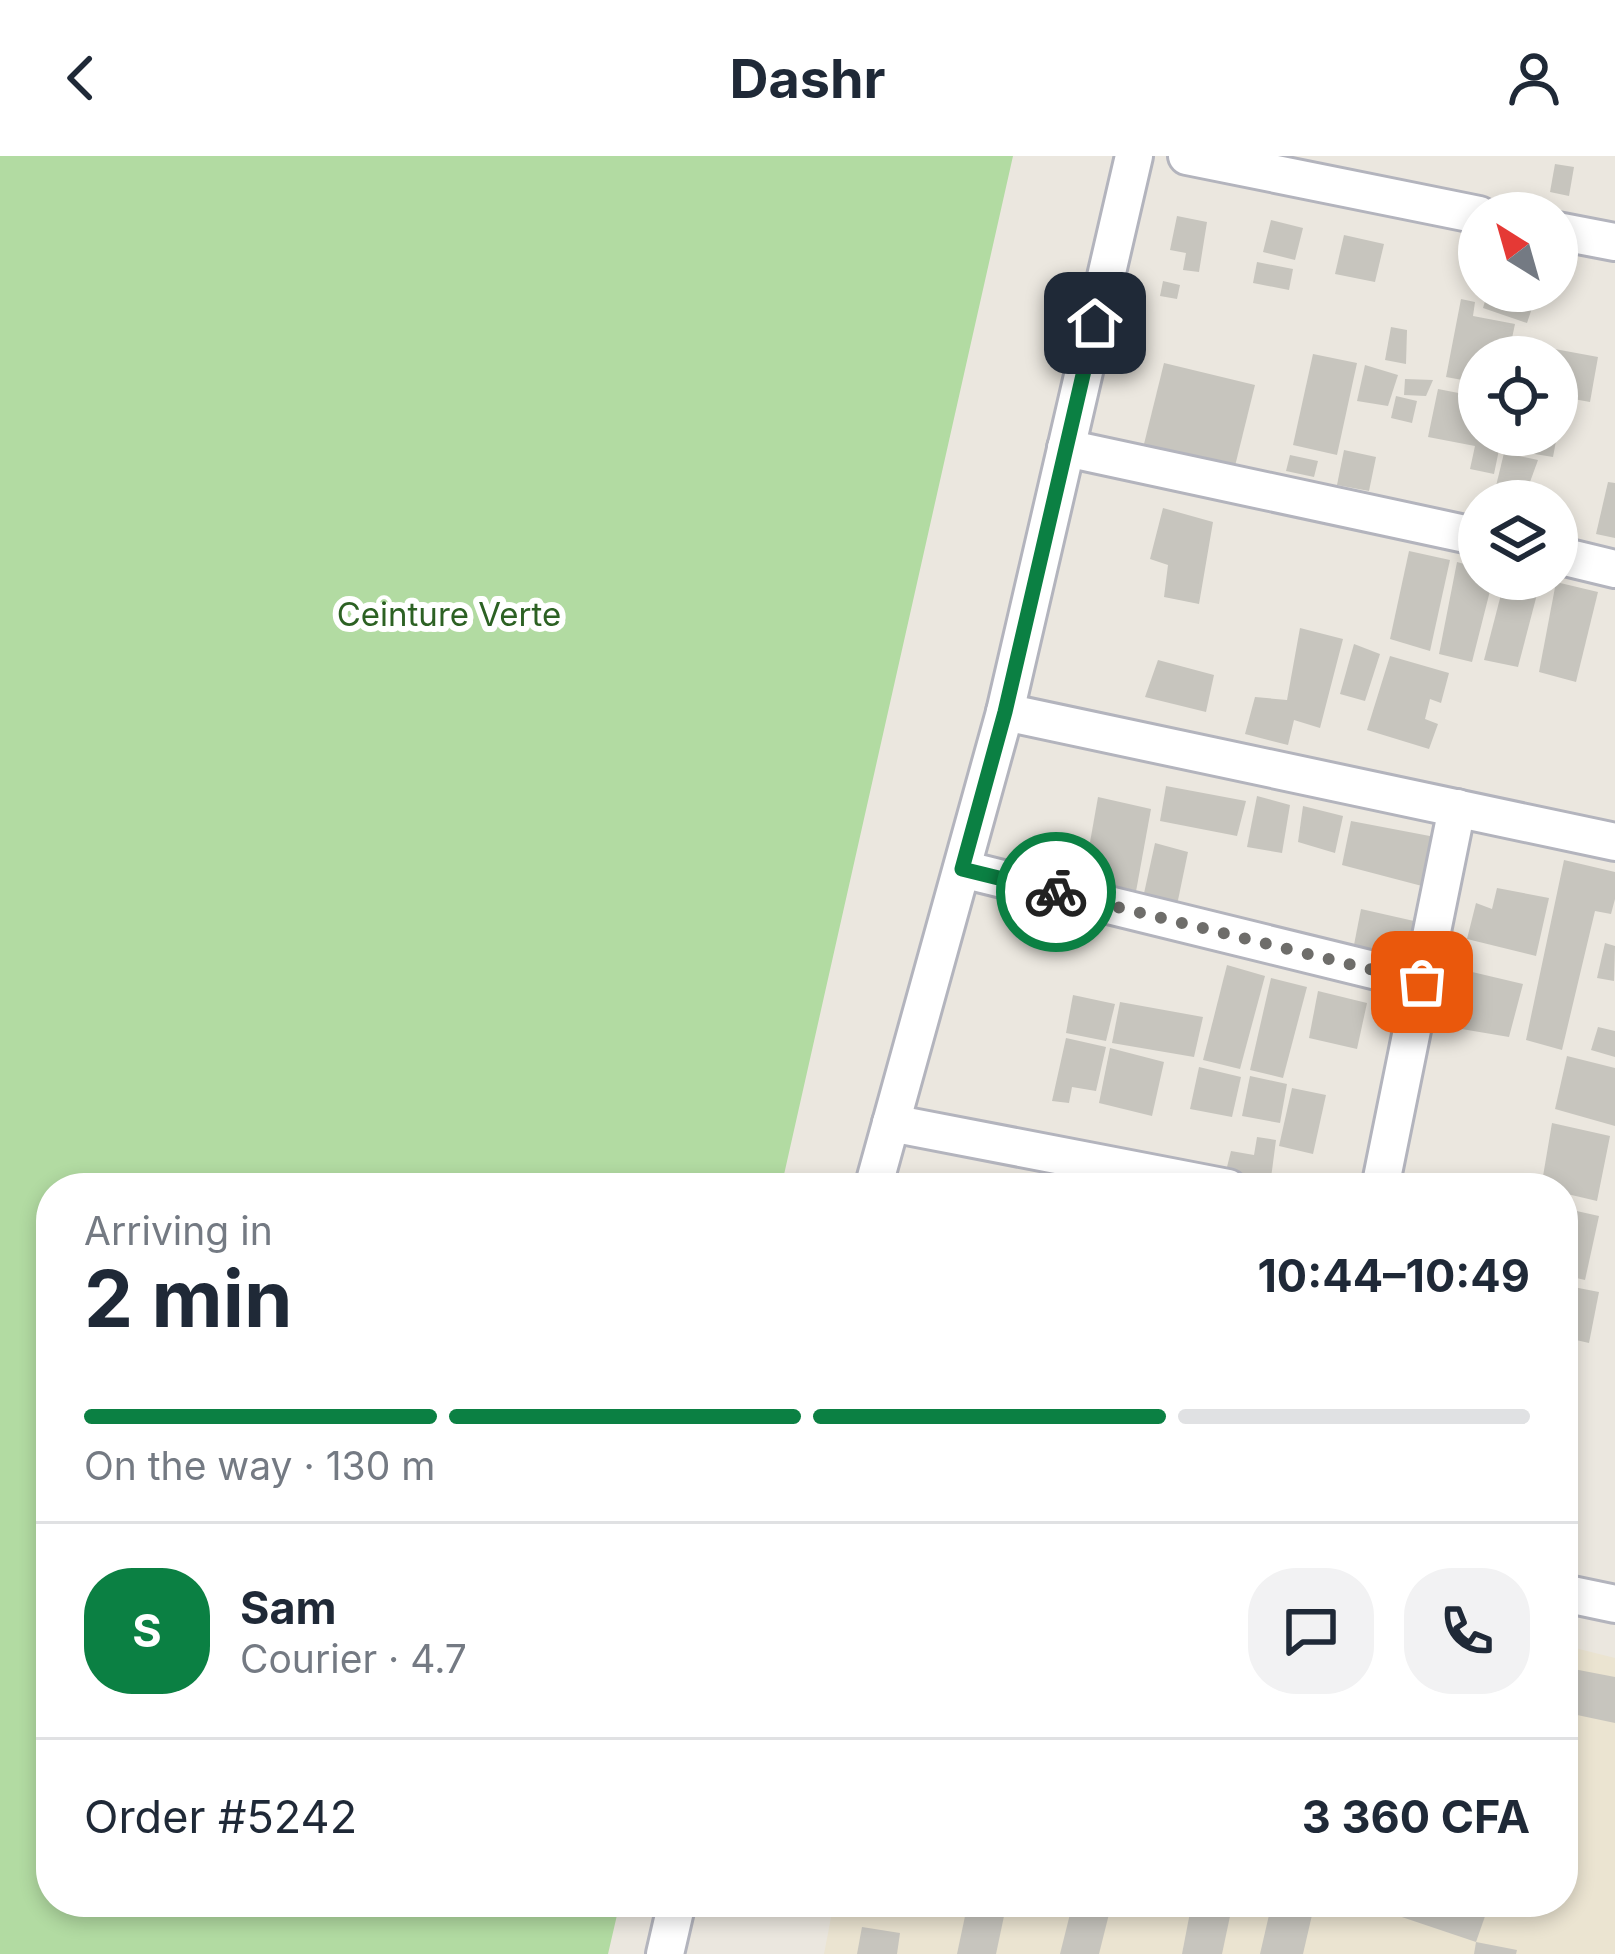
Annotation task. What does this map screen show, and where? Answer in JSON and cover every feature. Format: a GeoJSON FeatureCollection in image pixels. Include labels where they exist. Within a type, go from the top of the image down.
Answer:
{"type":"FeatureCollection","features":[{"type":"Feature","properties":{"kind":"street"},"geometry":{"type":"LineString","coordinates":[[877,1173],[1005,712],[1134,156]]}},
{"type":"Feature","properties":{"kind":"street"},"geometry":{"type":"LineString","coordinates":[[1186,156],[1458,211]]}},
{"type":"Feature","properties":{"kind":"street"},"geometry":{"type":"LineString","coordinates":[[1578,234],[1615,242]]}},
{"type":"Feature","properties":{"kind":"street"},"geometry":{"type":"LineString","coordinates":[[1066,448],[1458,532]]}},
{"type":"Feature","properties":{"kind":"street"},"geometry":{"type":"LineString","coordinates":[[1578,560],[1615,569]]}},
{"type":"Feature","properties":{"kind":"street"},"geometry":{"type":"LineString","coordinates":[[1005,712],[1615,842]]}},
{"type":"Feature","properties":{"kind":"street"},"geometry":{"type":"LineString","coordinates":[[1383,1173],[1456,808]]}},
{"type":"Feature","properties":{"kind":"street"},"geometry":{"type":"LineString","coordinates":[[962,869],[1422,982]]}},
{"type":"Feature","properties":{"kind":"street"},"geometry":{"type":"LineString","coordinates":[[891,1123],[1150,1173]]}},
{"type":"Feature","properties":{"kind":"street"},"geometry":{"type":"LineString","coordinates":[[1578,1593],[1613,1593]]}},
{"type":"Feature","properties":{"kind":"street"},"geometry":{"type":"LineString","coordinates":[[665,1954],[674,1917]]}},
{"type":"Feature","properties":{"kind":"shaded area"},"geometry":{"type":"Polygon","coordinates":[[[1578,1649],[1615,1658],[1615,1954],[824,1954],[831,1917],[1578,1917],[1578,1649]]]}},
{"type":"Feature","properties":{"kind":"green space","name":"Ceinture Verte"},"geometry":{"type":"Polygon","coordinates":[[[0,156],[1013,156],[784,1173],[36,1173],[36,1917],[617,1917],[608,1954],[0,1954],[0,156]]]}},
{"type":"Feature","properties":{"kind":"building"},"geometry":{"type":"Polygon","coordinates":[[[1555,164],[1574,167],[1570,192],[1550,192],[1555,164]]]}},
{"type":"Feature","properties":{"kind":"building"},"geometry":{"type":"Polygon","coordinates":[[[1177,216],[1207,222],[1199,272],[1183,270],[1186,253],[1170,250],[1177,216]]]}},
{"type":"Feature","properties":{"kind":"building"},"geometry":{"type":"Polygon","coordinates":[[[1271,220],[1303,228],[1295,260],[1263,252],[1271,220]]]}},
{"type":"Feature","properties":{"kind":"building"},"geometry":{"type":"Polygon","coordinates":[[[1344,235],[1384,244],[1375,282],[1335,274],[1344,235]]]}},
{"type":"Feature","properties":{"kind":"building"},"geometry":{"type":"Polygon","coordinates":[[[1257,262],[1293,269],[1289,290],[1253,283],[1257,262]]]}},
{"type":"Feature","properties":{"kind":"building"},"geometry":{"type":"Polygon","coordinates":[[[1163,281],[1180,285],[1177,299],[1160,296],[1163,281]]]}},
{"type":"Feature","properties":{"kind":"building"},"geometry":{"type":"Polygon","coordinates":[[[1458,312],[1515,324],[1512,336],[1458,336],[1458,379],[1446,377],[1458,312]]]}},
{"type":"Feature","properties":{"kind":"building"},"geometry":{"type":"Polygon","coordinates":[[[1495,312],[1531,312],[1527,323],[1495,312]]]}},
{"type":"Feature","properties":{"kind":"building"},"geometry":{"type":"Polygon","coordinates":[[[1391,327],[1407,330],[1406,364],[1385,360],[1391,327]]]}},
{"type":"Feature","properties":{"kind":"building"},"geometry":{"type":"Polygon","coordinates":[[[1578,353],[1598,357],[1590,402],[1578,400],[1578,353]]]}},
{"type":"Feature","properties":{"kind":"building"},"geometry":{"type":"Polygon","coordinates":[[[1313,354],[1357,363],[1337,455],[1293,445],[1313,354]]]}},
{"type":"Feature","properties":{"kind":"building"},"geometry":{"type":"Polygon","coordinates":[[[1164,363],[1255,385],[1235,466],[1144,444],[1164,363]]]}},
{"type":"Feature","properties":{"kind":"building"},"geometry":{"type":"Polygon","coordinates":[[[1365,365],[1398,375],[1388,406],[1357,401],[1365,365]]]}},
{"type":"Feature","properties":{"kind":"building"},"geometry":{"type":"Polygon","coordinates":[[[1405,379],[1433,380],[1426,396],[1404,395],[1405,379]]]}},
{"type":"Feature","properties":{"kind":"building"},"geometry":{"type":"Polygon","coordinates":[[[1438,389],[1458,393],[1458,443],[1428,437],[1438,389]]]}},
{"type":"Feature","properties":{"kind":"building"},"geometry":{"type":"Polygon","coordinates":[[[1396,396],[1417,401],[1412,423],[1391,418],[1396,396]]]}},
{"type":"Feature","properties":{"kind":"building"},"geometry":{"type":"Polygon","coordinates":[[[1344,450],[1376,457],[1369,491],[1337,485],[1344,450]]]}},
{"type":"Feature","properties":{"kind":"building"},"geometry":{"type":"Polygon","coordinates":[[[1290,455],[1318,461],[1314,477],[1286,471],[1290,455]]]}},
{"type":"Feature","properties":{"kind":"building"},"geometry":{"type":"Polygon","coordinates":[[[1473,456],[1498,456],[1494,474],[1470,469],[1473,456]]]}},
{"type":"Feature","properties":{"kind":"building"},"geometry":{"type":"Polygon","coordinates":[[[1503,456],[1538,460],[1531,480],[1497,480],[1503,456]]]}},
{"type":"Feature","properties":{"kind":"building"},"geometry":{"type":"Polygon","coordinates":[[[1608,482],[1615,483],[1615,538],[1596,534],[1608,482]]]}},
{"type":"Feature","properties":{"kind":"building"},"geometry":{"type":"Polygon","coordinates":[[[1163,508],[1213,522],[1199,604],[1164,597],[1168,565],[1150,559],[1163,508]]]}},
{"type":"Feature","properties":{"kind":"building"},"geometry":{"type":"Polygon","coordinates":[[[1409,551],[1450,560],[1430,651],[1390,639],[1409,551]]]}},
{"type":"Feature","properties":{"kind":"building"},"geometry":{"type":"Polygon","coordinates":[[[1457,562],[1458,600],[1488,600],[1472,662],[1439,654],[1457,562]]]}},
{"type":"Feature","properties":{"kind":"building"},"geometry":{"type":"Polygon","coordinates":[[[1578,587],[1598,592],[1576,682],[1539,672],[1553,600],[1578,600],[1578,587]]]}},
{"type":"Feature","properties":{"kind":"building"},"geometry":{"type":"Polygon","coordinates":[[[1500,600],[1536,600],[1518,667],[1484,660],[1500,600]]]}},
{"type":"Feature","properties":{"kind":"building"},"geometry":{"type":"Polygon","coordinates":[[[1300,628],[1343,639],[1320,728],[1294,720],[1288,745],[1245,734],[1255,697],[1287,700],[1300,628]]]}},
{"type":"Feature","properties":{"kind":"building"},"geometry":{"type":"Polygon","coordinates":[[[1354,644],[1380,654],[1365,701],[1340,694],[1354,644]]]}},
{"type":"Feature","properties":{"kind":"building"},"geometry":{"type":"Polygon","coordinates":[[[1390,656],[1449,673],[1441,703],[1430,699],[1425,719],[1438,724],[1429,749],[1367,730],[1390,656]]]}},
{"type":"Feature","properties":{"kind":"building"},"geometry":{"type":"Polygon","coordinates":[[[1158,660],[1214,675],[1206,712],[1145,697],[1158,660]]]}},
{"type":"Feature","properties":{"kind":"building"},"geometry":{"type":"Polygon","coordinates":[[[1166,786],[1246,801],[1237,836],[1160,821],[1166,786]]]}},
{"type":"Feature","properties":{"kind":"building"},"geometry":{"type":"Polygon","coordinates":[[[1257,796],[1290,805],[1282,853],[1247,847],[1257,796]]]}},
{"type":"Feature","properties":{"kind":"building"},"geometry":{"type":"Polygon","coordinates":[[[1098,797],[1151,809],[1135,897],[1083,882],[1098,797]]]}},
{"type":"Feature","properties":{"kind":"building"},"geometry":{"type":"Polygon","coordinates":[[[1303,806],[1343,816],[1335,853],[1298,842],[1303,806]]]}},
{"type":"Feature","properties":{"kind":"building"},"geometry":{"type":"Polygon","coordinates":[[[1351,821],[1435,837],[1422,886],[1342,865],[1351,821]]]}},
{"type":"Feature","properties":{"kind":"building"},"geometry":{"type":"Polygon","coordinates":[[[1155,843],[1188,852],[1177,905],[1143,898],[1155,843]]]}},
{"type":"Feature","properties":{"kind":"building"},"geometry":{"type":"Polygon","coordinates":[[[1564,860],[1615,872],[1615,899],[1611,914],[1595,911],[1562,1050],[1526,1040],[1564,860]]]}},
{"type":"Feature","properties":{"kind":"building"},"geometry":{"type":"Polygon","coordinates":[[[1497,888],[1549,898],[1536,956],[1467,939],[1476,903],[1492,909],[1497,888]]]}},
{"type":"Feature","properties":{"kind":"building"},"geometry":{"type":"Polygon","coordinates":[[[1361,909],[1414,921],[1402,964],[1353,950],[1361,909]]]}},
{"type":"Feature","properties":{"kind":"building"},"geometry":{"type":"Polygon","coordinates":[[[1605,943],[1615,946],[1614,981],[1597,978],[1605,943]]]}},
{"type":"Feature","properties":{"kind":"building"},"geometry":{"type":"Polygon","coordinates":[[[1227,965],[1265,976],[1240,1069],[1203,1060],[1227,965]]]}},
{"type":"Feature","properties":{"kind":"building"},"geometry":{"type":"Polygon","coordinates":[[[1468,971],[1523,984],[1509,1037],[1432,1024],[1435,1005],[1459,1011],[1468,971]]]}},
{"type":"Feature","properties":{"kind":"building"},"geometry":{"type":"Polygon","coordinates":[[[1271,978],[1307,987],[1283,1078],[1250,1070],[1271,978]]]}},
{"type":"Feature","properties":{"kind":"building"},"geometry":{"type":"Polygon","coordinates":[[[1318,991],[1367,1003],[1357,1049],[1309,1038],[1318,991]]]}},
{"type":"Feature","properties":{"kind":"building"},"geometry":{"type":"Polygon","coordinates":[[[1073,995],[1115,1004],[1106,1041],[1066,1033],[1073,995]]]}},
{"type":"Feature","properties":{"kind":"building"},"geometry":{"type":"Polygon","coordinates":[[[1120,1002],[1203,1017],[1194,1057],[1112,1043],[1120,1002]]]}},
{"type":"Feature","properties":{"kind":"building"},"geometry":{"type":"Polygon","coordinates":[[[1598,1027],[1615,1031],[1615,1057],[1591,1050],[1598,1027]]]}},
{"type":"Feature","properties":{"kind":"building"},"geometry":{"type":"Polygon","coordinates":[[[1066,1038],[1106,1047],[1096,1091],[1072,1087],[1069,1103],[1052,1101],[1066,1038]]]}},
{"type":"Feature","properties":{"kind":"building"},"geometry":{"type":"Polygon","coordinates":[[[1110,1048],[1164,1062],[1152,1116],[1099,1103],[1110,1048]]]}},
{"type":"Feature","properties":{"kind":"building"},"geometry":{"type":"Polygon","coordinates":[[[1567,1056],[1615,1068],[1615,1126],[1555,1109],[1567,1056]]]}},
{"type":"Feature","properties":{"kind":"building"},"geometry":{"type":"Polygon","coordinates":[[[1199,1067],[1241,1077],[1232,1117],[1190,1109],[1199,1067]]]}},
{"type":"Feature","properties":{"kind":"building"},"geometry":{"type":"Polygon","coordinates":[[[1250,1076],[1287,1084],[1280,1123],[1242,1116],[1250,1076]]]}},
{"type":"Feature","properties":{"kind":"building"},"geometry":{"type":"Polygon","coordinates":[[[1292,1088],[1326,1095],[1313,1154],[1279,1146],[1292,1088]]]}},
{"type":"Feature","properties":{"kind":"building"},"geometry":{"type":"Polygon","coordinates":[[[1552,1123],[1610,1136],[1597,1201],[1578,1197],[1578,1173],[1544,1173],[1552,1123]]]}},
{"type":"Feature","properties":{"kind":"building"},"geometry":{"type":"Polygon","coordinates":[[[1257,1137],[1276,1140],[1272,1173],[1226,1171],[1231,1151],[1254,1155],[1257,1137]]]}},
{"type":"Feature","properties":{"kind":"building"},"geometry":{"type":"Polygon","coordinates":[[[1578,1211],[1599,1216],[1585,1280],[1578,1278],[1578,1211]]]}},
{"type":"Feature","properties":{"kind":"building"},"geometry":{"type":"Polygon","coordinates":[[[1578,1288],[1599,1292],[1589,1343],[1578,1340],[1578,1288]]]}},
{"type":"Feature","properties":{"kind":"building"},"geometry":{"type":"Polygon","coordinates":[[[1578,1670],[1615,1677],[1615,1723],[1578,1715],[1578,1670]]]}},
{"type":"Feature","properties":{"kind":"building"},"geometry":{"type":"Polygon","coordinates":[[[965,1917],[1004,1917],[996,1954],[957,1954],[965,1917]]]}},
{"type":"Feature","properties":{"kind":"building"},"geometry":{"type":"Polygon","coordinates":[[[1069,1917],[1108,1917],[1099,1954],[1060,1954],[1069,1917]]]}},
{"type":"Feature","properties":{"kind":"building"},"geometry":{"type":"Polygon","coordinates":[[[1189,1917],[1230,1917],[1222,1954],[1182,1954],[1189,1917]]]}},
{"type":"Feature","properties":{"kind":"building"},"geometry":{"type":"Polygon","coordinates":[[[1269,1917],[1312,1917],[1303,1954],[1260,1954],[1269,1917]]]}},
{"type":"Feature","properties":{"kind":"building"},"geometry":{"type":"Polygon","coordinates":[[[1402,1917],[1485,1917],[1476,1942],[1402,1917]]]}},
{"type":"Feature","properties":{"kind":"building"},"geometry":{"type":"Polygon","coordinates":[[[862,1927],[900,1933],[897,1954],[857,1954],[862,1927]]]}},
{"type":"Feature","properties":{"kind":"building"},"geometry":{"type":"Polygon","coordinates":[[[1476,1942],[1517,1950],[1516,1954],[1474,1954],[1476,1942]]]}},
{"type":"Feature","properties":{"kind":"way so far"},"geometry":{"type":"LineString","coordinates":[[1056,892],[1422,982]]}},
{"type":"Feature","properties":{"kind":"route"},"geometry":{"type":"LineString","coordinates":[[1056,892],[962,869],[1005,712],[1095,323]]}}]}
